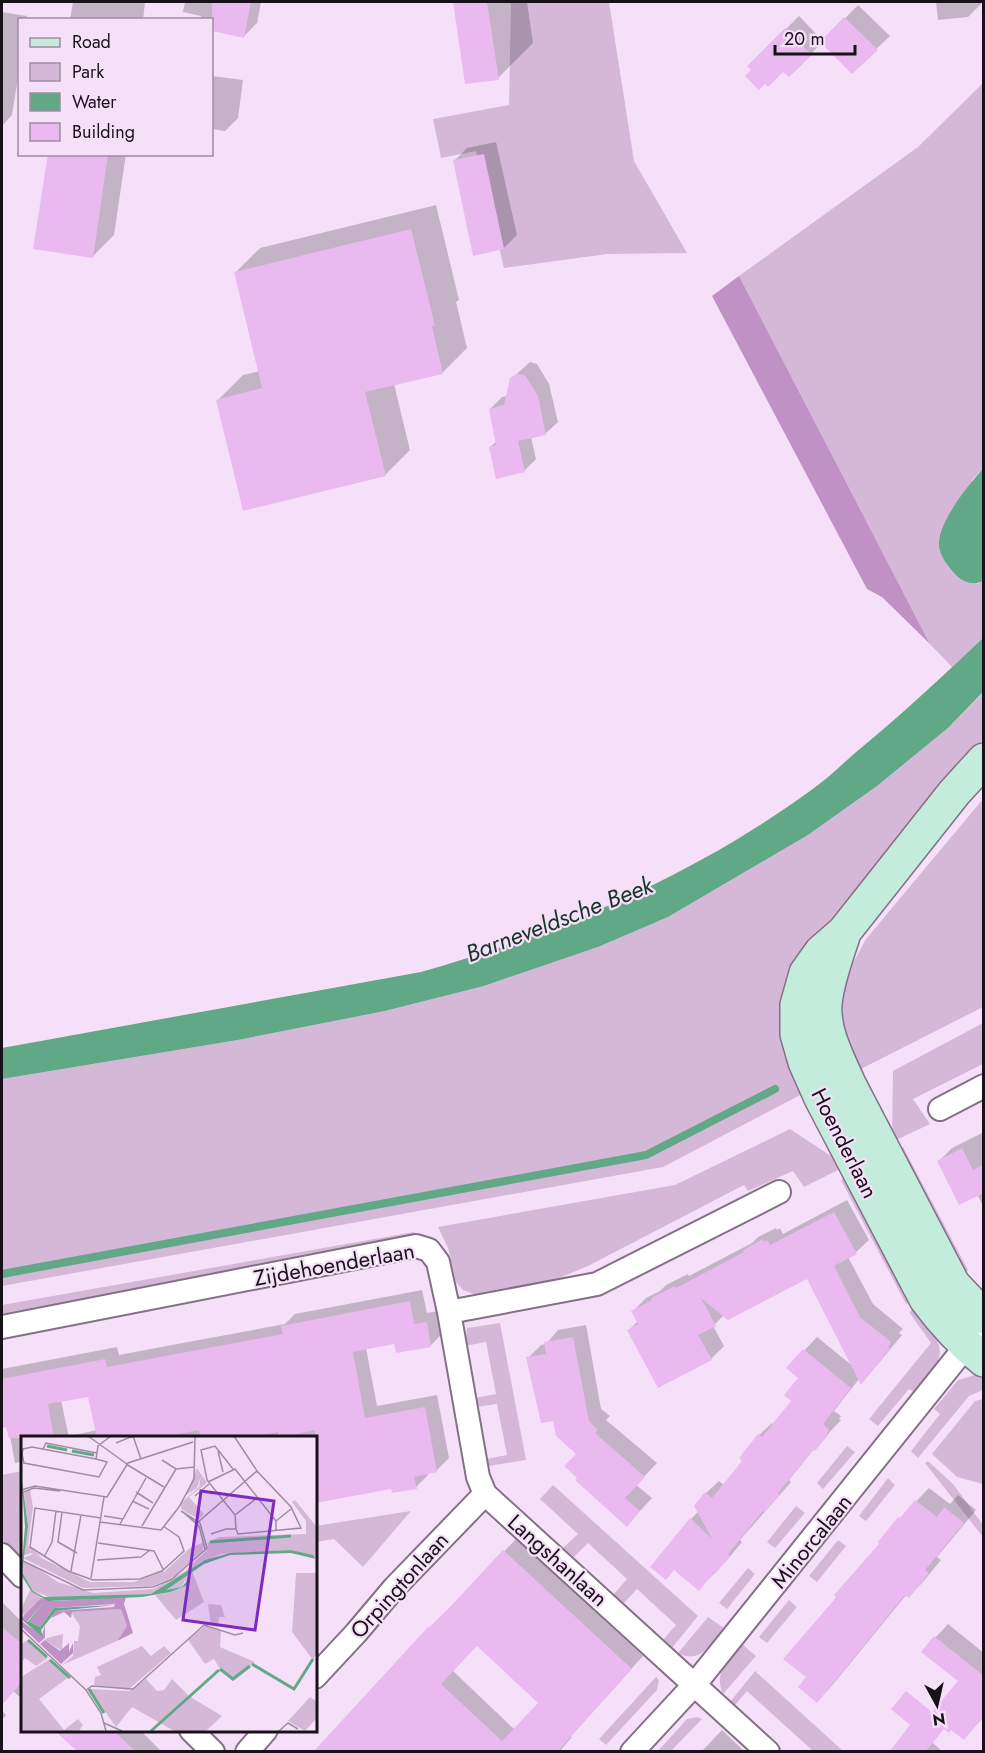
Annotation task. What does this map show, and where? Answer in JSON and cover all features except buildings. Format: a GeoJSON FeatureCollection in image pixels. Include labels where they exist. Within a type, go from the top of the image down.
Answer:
{"type":"FeatureCollection","features":[{"type":"Feature","properties":{"kind":"street","name":"Hoenderlaan"},"geometry":{"type":"LineString","coordinates":[[978,1344],[943,1322],[926,1299],[805,1062],[797,1034],[797,1005],[806,973],[820,952],[844,932],[954,793],[984,760]]}},
{"type":"Feature","properties":{"kind":"street","name":"Hoenderlaan"},"geometry":{"type":"LineString","coordinates":[[844,932],[825,1005],[827,1027],[834,1050],[854,1094],[953,1284],[984,1317]]}},
{"type":"Feature","properties":{"kind":"street"},"geometry":{"type":"LineString","coordinates":[[940,1109],[984,1086]]}},
{"type":"Feature","properties":{"kind":"street"},"geometry":{"type":"LineString","coordinates":[[485,1494],[478,1477],[449,1312],[597,1284],[779,1192]]}},
{"type":"Feature","properties":{"kind":"street","name":"Zijdehoenderlaan"},"geometry":{"type":"LineString","coordinates":[[2,1327],[416,1246],[429,1250],[438,1262],[449,1312]]}},
{"type":"Feature","properties":{"kind":"street","name":"Minorcalaan"},"geometry":{"type":"LineString","coordinates":[[632,1752],[695,1684],[978,1344]]}},
{"type":"Feature","properties":{"kind":"street","name":"Orpingtonlaan"},"geometry":{"type":"LineString","coordinates":[[316,1676],[394,1588],[485,1494]]}},
{"type":"Feature","properties":{"kind":"street","name":"Langshanlaan"},"geometry":{"type":"LineString","coordinates":[[485,1494],[768,1752]]}},
{"type":"Feature","properties":{"kind":"street"},"geometry":{"type":"LineString","coordinates":[[2,1555],[21,1575]]}},
{"type":"Feature","properties":{"kind":"street"},"geometry":{"type":"LineString","coordinates":[[192,1732],[213,1752]]}},
{"type":"Feature","properties":{"kind":"street"},"geometry":{"type":"LineString","coordinates":[[247,1752],[265,1732]]}},
{"type":"Feature","properties":{"kind":"green space"},"geometry":{"type":"Polygon","coordinates":[[[511,2],[609,2],[634,161],[687,253],[607,254],[504,268],[476,151],[441,158],[433,119],[509,105],[511,2]]]}},
{"type":"Feature","properties":{"kind":"green space"},"geometry":{"type":"Polygon","coordinates":[[[983,83],[983,469],[972,480],[977,584],[983,581],[983,638],[952,667],[930,644],[739,276],[918,147],[983,83]]]}},
{"type":"Feature","properties":{"kind":"green space"},"geometry":{"type":"Polygon","coordinates":[[[983,693],[983,739],[866,878],[806,1092],[663,1167],[2,1286],[2,1079],[238,1040],[385,1011],[484,986],[598,947],[668,917],[808,835],[877,786],[948,728],[983,693]]]}},
{"type":"Feature","properties":{"kind":"green space"},"geometry":{"type":"Polygon","coordinates":[[[983,799],[983,1007],[853,1073],[838,1015],[846,976],[866,939],[983,799]]]}},
{"type":"Feature","properties":{"kind":"green space"},"geometry":{"type":"Polygon","coordinates":[[[983,1023],[983,1064],[913,1099],[930,1124],[892,1142],[893,1071],[983,1023]]]}},
{"type":"Feature","properties":{"kind":"green space"},"geometry":{"type":"Polygon","coordinates":[[[790,1129],[831,1156],[840,1169],[804,1187],[793,1171],[748,1191],[744,1185],[588,1266],[554,1280],[477,1295],[463,1290],[456,1282],[448,1248],[438,1227],[675,1185],[790,1129]]]}},
{"type":"Feature","properties":{"kind":"green space"},"geometry":{"type":"Polygon","coordinates":[[[903,1147],[968,1270],[963,1274],[897,1150],[903,1147]]]}},
{"type":"Feature","properties":{"kind":"green space"},"geometry":{"type":"Polygon","coordinates":[[[848,1176],[912,1301],[906,1304],[841,1180],[848,1176]]]}},
{"type":"Feature","properties":{"kind":"green space"},"geometry":{"type":"Polygon","coordinates":[[[414,1232],[418,1236],[2,1314],[2,1305],[414,1232]]]}},
{"type":"Feature","properties":{"kind":"green space"},"geometry":{"type":"Polygon","coordinates":[[[916,1308],[934,1333],[940,1351],[938,1360],[934,1369],[915,1393],[909,1389],[878,1426],[869,1419],[931,1343],[909,1312],[916,1308]]]}},
{"type":"Feature","properties":{"kind":"green space"},"geometry":{"type":"Polygon","coordinates":[[[500,1323],[526,1460],[488,1466],[486,1459],[507,1455],[497,1404],[476,1407],[475,1398],[496,1394],[486,1342],[465,1346],[467,1328],[500,1323]]]}},
{"type":"Feature","properties":{"kind":"green space"},"geometry":{"type":"Polygon","coordinates":[[[975,1375],[983,1376],[983,1390],[969,1396],[918,1458],[911,1451],[940,1414],[934,1409],[958,1380],[975,1375]]]}},
{"type":"Feature","properties":{"kind":"green space"},"geometry":{"type":"Polygon","coordinates":[[[984,1399],[983,1484],[957,1477],[932,1454],[975,1401],[984,1399]]]}},
{"type":"Feature","properties":{"kind":"green space"},"geometry":{"type":"Polygon","coordinates":[[[847,1446],[855,1452],[823,1489],[817,1483],[847,1446]]]}},
{"type":"Feature","properties":{"kind":"green space"},"geometry":{"type":"Polygon","coordinates":[[[928,1461],[953,1484],[983,1525],[983,1537],[925,1463],[928,1461]]]}},
{"type":"Feature","properties":{"kind":"green space"},"geometry":{"type":"Polygon","coordinates":[[[21,1471],[21,1559],[2,1540],[2,1475],[21,1471]]]}},
{"type":"Feature","properties":{"kind":"green space"},"geometry":{"type":"Polygon","coordinates":[[[888,1478],[895,1485],[866,1521],[859,1516],[888,1478]]]}},
{"type":"Feature","properties":{"kind":"green space"},"geometry":{"type":"Polygon","coordinates":[[[553,1485],[698,1616],[672,1648],[663,1640],[676,1625],[637,1589],[623,1604],[613,1595],[627,1579],[588,1543],[574,1557],[563,1548],[578,1534],[540,1499],[553,1485]]]}},
{"type":"Feature","properties":{"kind":"green space"},"geometry":{"type":"Polygon","coordinates":[[[796,1506],[805,1513],[775,1548],[767,1542],[796,1506]]]}},
{"type":"Feature","properties":{"kind":"green space"},"geometry":{"type":"Polygon","coordinates":[[[411,1511],[363,1567],[334,1539],[316,1542],[316,1526],[411,1511]]]}},
{"type":"Feature","properties":{"kind":"green space"},"geometry":{"type":"Polygon","coordinates":[[[838,1540],[846,1546],[817,1582],[809,1576],[838,1540]]]}},
{"type":"Feature","properties":{"kind":"green space"},"geometry":{"type":"Polygon","coordinates":[[[748,1568],[755,1574],[727,1609],[719,1603],[748,1568]]]}},
{"type":"Feature","properties":{"kind":"green space"},"geometry":{"type":"Polygon","coordinates":[[[789,1600],[797,1607],[767,1643],[759,1637],[789,1600]]]}},
{"type":"Feature","properties":{"kind":"green space"},"geometry":{"type":"Polygon","coordinates":[[[708,1617],[724,1628],[715,1640],[699,1654],[686,1656],[678,1653],[708,1617]]]}},
{"type":"Feature","properties":{"kind":"green space"},"geometry":{"type":"Polygon","coordinates":[[[742,1644],[756,1656],[723,1694],[720,1686],[721,1673],[742,1644]]]}},
{"type":"Feature","properties":{"kind":"green space"},"geometry":{"type":"Polygon","coordinates":[[[755,1671],[843,1751],[813,1751],[747,1691],[735,1705],[730,1702],[755,1671]]]}},
{"type":"Feature","properties":{"kind":"green space"},"geometry":{"type":"Polygon","coordinates":[[[656,1677],[659,1680],[657,1690],[606,1745],[599,1739],[656,1677]]]}},
{"type":"Feature","properties":{"kind":"green space"},"geometry":{"type":"Polygon","coordinates":[[[697,1717],[702,1719],[671,1751],[658,1751],[687,1719],[697,1717]]]}},
{"type":"Feature","properties":{"kind":"shaded area"},"geometry":{"type":"Polygon","coordinates":[[[739,276],[930,644],[882,597],[867,589],[712,296],[739,276]]]}},
{"type":"Feature","properties":{"kind":"water"},"geometry":{"type":"Polygon","coordinates":[[[983,469],[983,581],[970,583],[958,577],[945,562],[939,549],[940,536],[955,504],[983,469]]]}},
{"type":"Feature","properties":{"kind":"water"},"geometry":{"type":"Polygon","coordinates":[[[983,638],[983,692],[948,728],[877,786],[808,835],[668,917],[598,947],[484,986],[385,1011],[238,1040],[2,1079],[2,1048],[421,972],[524,939],[623,899],[719,850],[816,787],[904,711],[983,638]]]}},
{"type":"Feature","properties":{"kind":"waterway"},"geometry":{"type":"LineString","coordinates":[[2,1274],[646,1155],[775,1089]]}},
{"type":"Feature","properties":{"kind":"water label","name":"Barneveldsche Beek"},"geometry":{"type":"Point","coordinates":[559,919]}}]}
